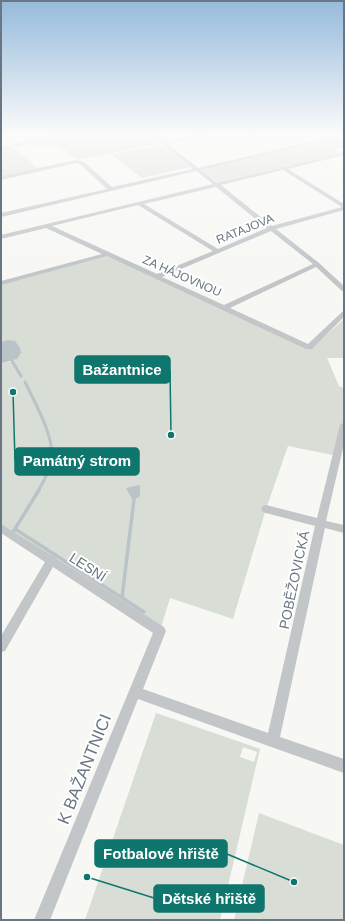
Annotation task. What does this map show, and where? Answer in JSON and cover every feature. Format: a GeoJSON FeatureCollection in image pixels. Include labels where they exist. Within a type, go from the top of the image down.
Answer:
{"type":"FeatureCollection","features":[{"type":"Feature","properties":{"kind":"street"},"geometry":{"type":"LineString","coordinates":[[98,177],[111,189]]}},
{"type":"Feature","properties":{"kind":"street"},"geometry":{"type":"LineString","coordinates":[[1,214],[162,177]]}},
{"type":"Feature","properties":{"kind":"street"},"geometry":{"type":"LineString","coordinates":[[206,177],[317,264],[344,290]]}},
{"type":"Feature","properties":{"kind":"street"},"geometry":{"type":"LineString","coordinates":[[1,237],[250,177]]}},
{"type":"Feature","properties":{"kind":"street"},"geometry":{"type":"LineString","coordinates":[[297,177],[344,207]]}},
{"type":"Feature","properties":{"kind":"street"},"geometry":{"type":"LineString","coordinates":[[140,204],[217,251]]}},
{"type":"Feature","properties":{"kind":"street","name":"RATAJOVA"},"geometry":{"type":"LineString","coordinates":[[156,277],[272,228],[344,207]]}},
{"type":"Feature","properties":{"kind":"street","name":"ZA HÁJOVNOU"},"geometry":{"type":"LineString","coordinates":[[46,226],[309,347],[344,313]]}},
{"type":"Feature","properties":{"kind":"street"},"geometry":{"type":"LineString","coordinates":[[1,283],[108,254]]}},
{"type":"Feature","properties":{"kind":"street"},"geometry":{"type":"LineString","coordinates":[[224,308],[317,264]]}},
{"type":"Feature","properties":{"kind":"street","name":"POBĚŽOVICKÁ"},"geometry":{"type":"LineString","coordinates":[[273,741],[344,425]]}},
{"type":"Feature","properties":{"kind":"street"},"geometry":{"type":"LineString","coordinates":[[266,509],[344,529]]}},
{"type":"Feature","properties":{"kind":"street","name":"LESNÍ"},"geometry":{"type":"LineString","coordinates":[[1,528],[160,631]]}},
{"type":"Feature","properties":{"kind":"street"},"geometry":{"type":"LineString","coordinates":[[1,647],[52,560]]}},
{"type":"Feature","properties":{"kind":"street","name":"K BAŽANTNICI"},"geometry":{"type":"LineString","coordinates":[[42,920],[160,631]]}},
{"type":"Feature","properties":{"kind":"street"},"geometry":{"type":"LineString","coordinates":[[135,692],[344,766]]}},
{"type":"Feature","properties":{"kind":"shaded area"},"geometry":{"type":"Polygon","coordinates":[[[211,177],[244,177],[236,179],[233,178],[234,179],[219,183],[211,177]]]}},
{"type":"Feature","properties":{"kind":"shaded area"},"geometry":{"type":"Polygon","coordinates":[[[108,254],[312,348],[344,319],[344,358],[327,358],[339,386],[344,388],[344,425],[338,456],[288,446],[266,509],[233,619],[170,598],[160,631],[1,528],[1,362],[12,361],[21,353],[7,340],[1,342],[1,283],[108,254]]]}},
{"type":"Feature","properties":{"kind":"shaded area"},"geometry":{"type":"Polygon","coordinates":[[[7,340],[15,341],[20,348],[21,353],[17,359],[3,363],[1,362],[1,342],[7,340]]]}},
{"type":"Feature","properties":{"kind":"shaded area"},"geometry":{"type":"Polygon","coordinates":[[[140,485],[140,496],[133,501],[126,488],[140,485]]]}},
{"type":"Feature","properties":{"kind":"shaded area"},"geometry":{"type":"Polygon","coordinates":[[[156,713],[260,749],[220,920],[85,920],[156,713]],[[243,747],[240,757],[254,762],[257,752],[243,747]]]}},
{"type":"Feature","properties":{"kind":"shaded area"},"geometry":{"type":"Polygon","coordinates":[[[259,813],[344,845],[344,920],[234,920],[259,813]]]}},
{"type":"Feature","properties":{"kind":"waterway"},"geometry":{"type":"LineString","coordinates":[[12,361],[21,376]]}},
{"type":"Feature","properties":{"kind":"waterway"},"geometry":{"type":"LineString","coordinates":[[25,382],[43,419],[52,448],[50,466],[38,491]]}},
{"type":"Feature","properties":{"kind":"waterway"},"geometry":{"type":"LineString","coordinates":[[13,532],[39,490]]}},
{"type":"Feature","properties":{"kind":"waterway"},"geometry":{"type":"LineString","coordinates":[[122,598],[134,499]]}},
{"type":"Feature","properties":{"kind":"waterway"},"geometry":{"type":"LineString","coordinates":[[15,529],[122,598]]}},
{"type":"Feature","properties":{"kind":"waterway"},"geometry":{"type":"LineString","coordinates":[[122,598],[144,612]]}},
{"type":"Feature","properties":{"kind":"place","name":"Památný strom"},"geometry":{"type":"Point","coordinates":[13,392]}},
{"type":"Feature","properties":{"kind":"place","name":"Bažantnice"},"geometry":{"type":"Point","coordinates":[171,435]}},
{"type":"Feature","properties":{"kind":"place","name":"Dětské hřiště"},"geometry":{"type":"Point","coordinates":[87,877]}},
{"type":"Feature","properties":{"kind":"place","name":"Fotbalové hřiště"},"geometry":{"type":"Point","coordinates":[294,882]}}]}
